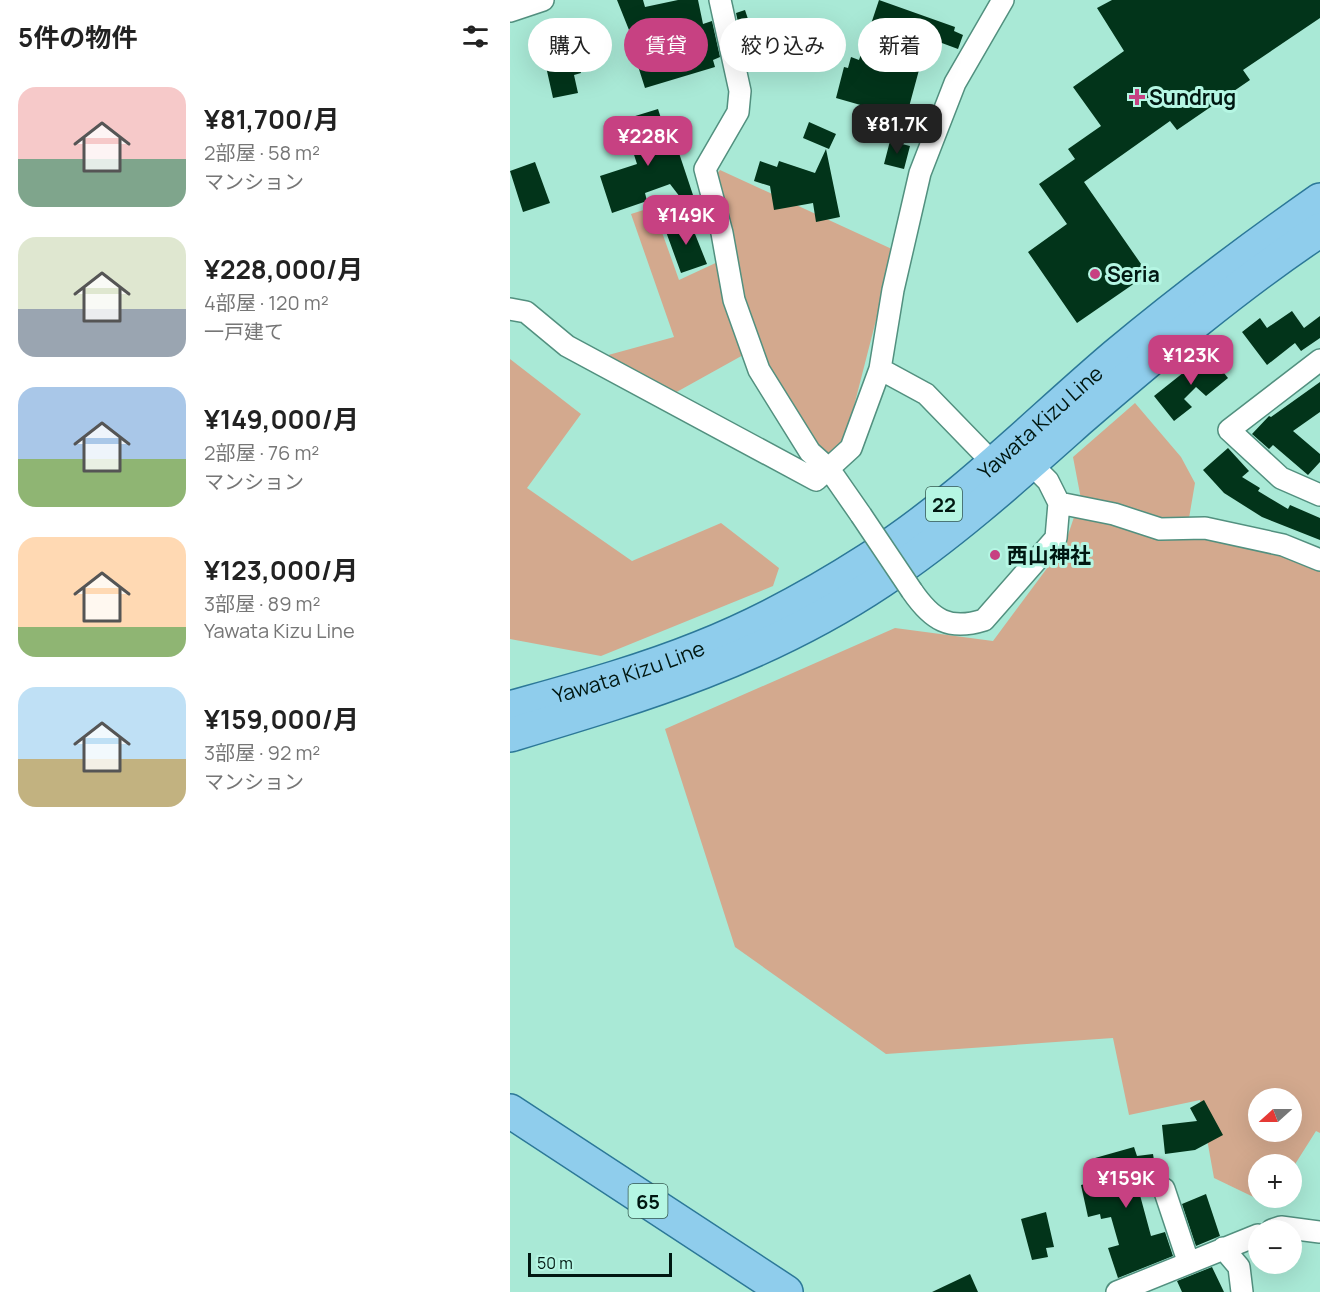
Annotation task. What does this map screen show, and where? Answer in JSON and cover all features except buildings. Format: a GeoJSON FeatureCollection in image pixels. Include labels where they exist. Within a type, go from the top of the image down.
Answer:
{"type":"FeatureCollection","features":[{"type":"Feature","properties":{"kind":"main road","name":"Yawata Kizu Line"},"geometry":{"type":"LineString","coordinates":[[510,708],[625,675],[701,648],[794,604],[869,560],[939,508],[1115,356],[1209,280],[1320,200]]}},
{"type":"Feature","properties":{"kind":"main road","name":"Yawata Kizu Line"},"geometry":{"type":"LineString","coordinates":[[510,735],[632,698],[709,671],[804,626],[880,582],[936,542],[1141,367],[1224,300],[1320,230]]}},
{"type":"Feature","properties":{"kind":"main road","name":"65"},"geometry":{"type":"LineString","coordinates":[[510,1111],[786,1292]]}},
{"type":"Feature","properties":{"kind":"street"},"geometry":{"type":"LineString","coordinates":[[510,10],[543,0]]}},
{"type":"Feature","properties":{"kind":"street"},"geometry":{"type":"LineString","coordinates":[[720,0],[741,91],[738,112],[705,169],[722,233],[734,300],[759,370],[810,452],[829,469],[925,610],[951,625],[967,625],[984,620],[1056,538],[1059,503],[1048,481],[1030,463],[993,463],[926,394],[880,369]]}},
{"type":"Feature","properties":{"kind":"street"},"geometry":{"type":"LineString","coordinates":[[510,309],[526,312],[567,346],[816,480],[851,448],[880,369],[893,290],[920,173],[955,83],[1003,0]]}},
{"type":"Feature","properties":{"kind":"street"},"geometry":{"type":"LineString","coordinates":[[1320,360],[1229,430],[1281,478],[1320,495]]}},
{"type":"Feature","properties":{"kind":"street"},"geometry":{"type":"LineString","coordinates":[[1059,503],[1114,514],[1160,529],[1205,528],[1283,545],[1320,560]]}},
{"type":"Feature","properties":{"kind":"street"},"geometry":{"type":"LineString","coordinates":[[1164,1190],[1188,1262]]}},
{"type":"Feature","properties":{"kind":"street"},"geometry":{"type":"LineString","coordinates":[[1302,1230],[1320,1232]]}},
{"type":"Feature","properties":{"kind":"street"},"geometry":{"type":"LineString","coordinates":[[1117,1292],[1248,1239]]}},
{"type":"Feature","properties":{"kind":"street"},"geometry":{"type":"LineString","coordinates":[[1223,1248],[1239,1267],[1242,1292]]}},
{"type":"Feature","properties":{"kind":"shaded area"},"geometry":{"type":"Polygon","coordinates":[[[720,170],[894,250],[844,445],[825,465],[762,358],[739,292],[715,176],[720,170]]]}},
{"type":"Feature","properties":{"kind":"shaded area"},"geometry":{"type":"Polygon","coordinates":[[[653,207],[679,280],[722,260],[745,354],[673,394],[601,357],[674,337],[631,214],[653,207]]]}},
{"type":"Feature","properties":{"kind":"shaded area"},"geometry":{"type":"Polygon","coordinates":[[[510,359],[581,414],[527,488],[632,561],[721,523],[779,568],[773,586],[601,656],[510,639],[510,359]]]}},
{"type":"Feature","properties":{"kind":"shaded area"},"geometry":{"type":"Polygon","coordinates":[[[1135,403],[1181,457],[1195,483],[1188,524],[1133,518],[1081,499],[1073,457],[1135,403]]]}},
{"type":"Feature","properties":{"kind":"shaded area"},"geometry":{"type":"Polygon","coordinates":[[[1076,511],[1283,552],[1320,567],[1320,1133],[1316,1131],[1301,1154],[1248,1154],[1248,1194],[1214,1178],[1200,1100],[1129,1115],[1113,1038],[886,1054],[735,947],[665,729],[895,628],[993,641],[1065,544],[1076,511]]]}},
{"type":"Feature","properties":{"kind":"place","name":"Sundrug"},"geometry":{"type":"Point","coordinates":[1137,97]}},
{"type":"Feature","properties":{"kind":"place","name":"Seria"},"geometry":{"type":"Point","coordinates":[1095,274]}},
{"type":"Feature","properties":{"kind":"place","name":"西山神社"},"geometry":{"type":"Point","coordinates":[995,555]}}]}
